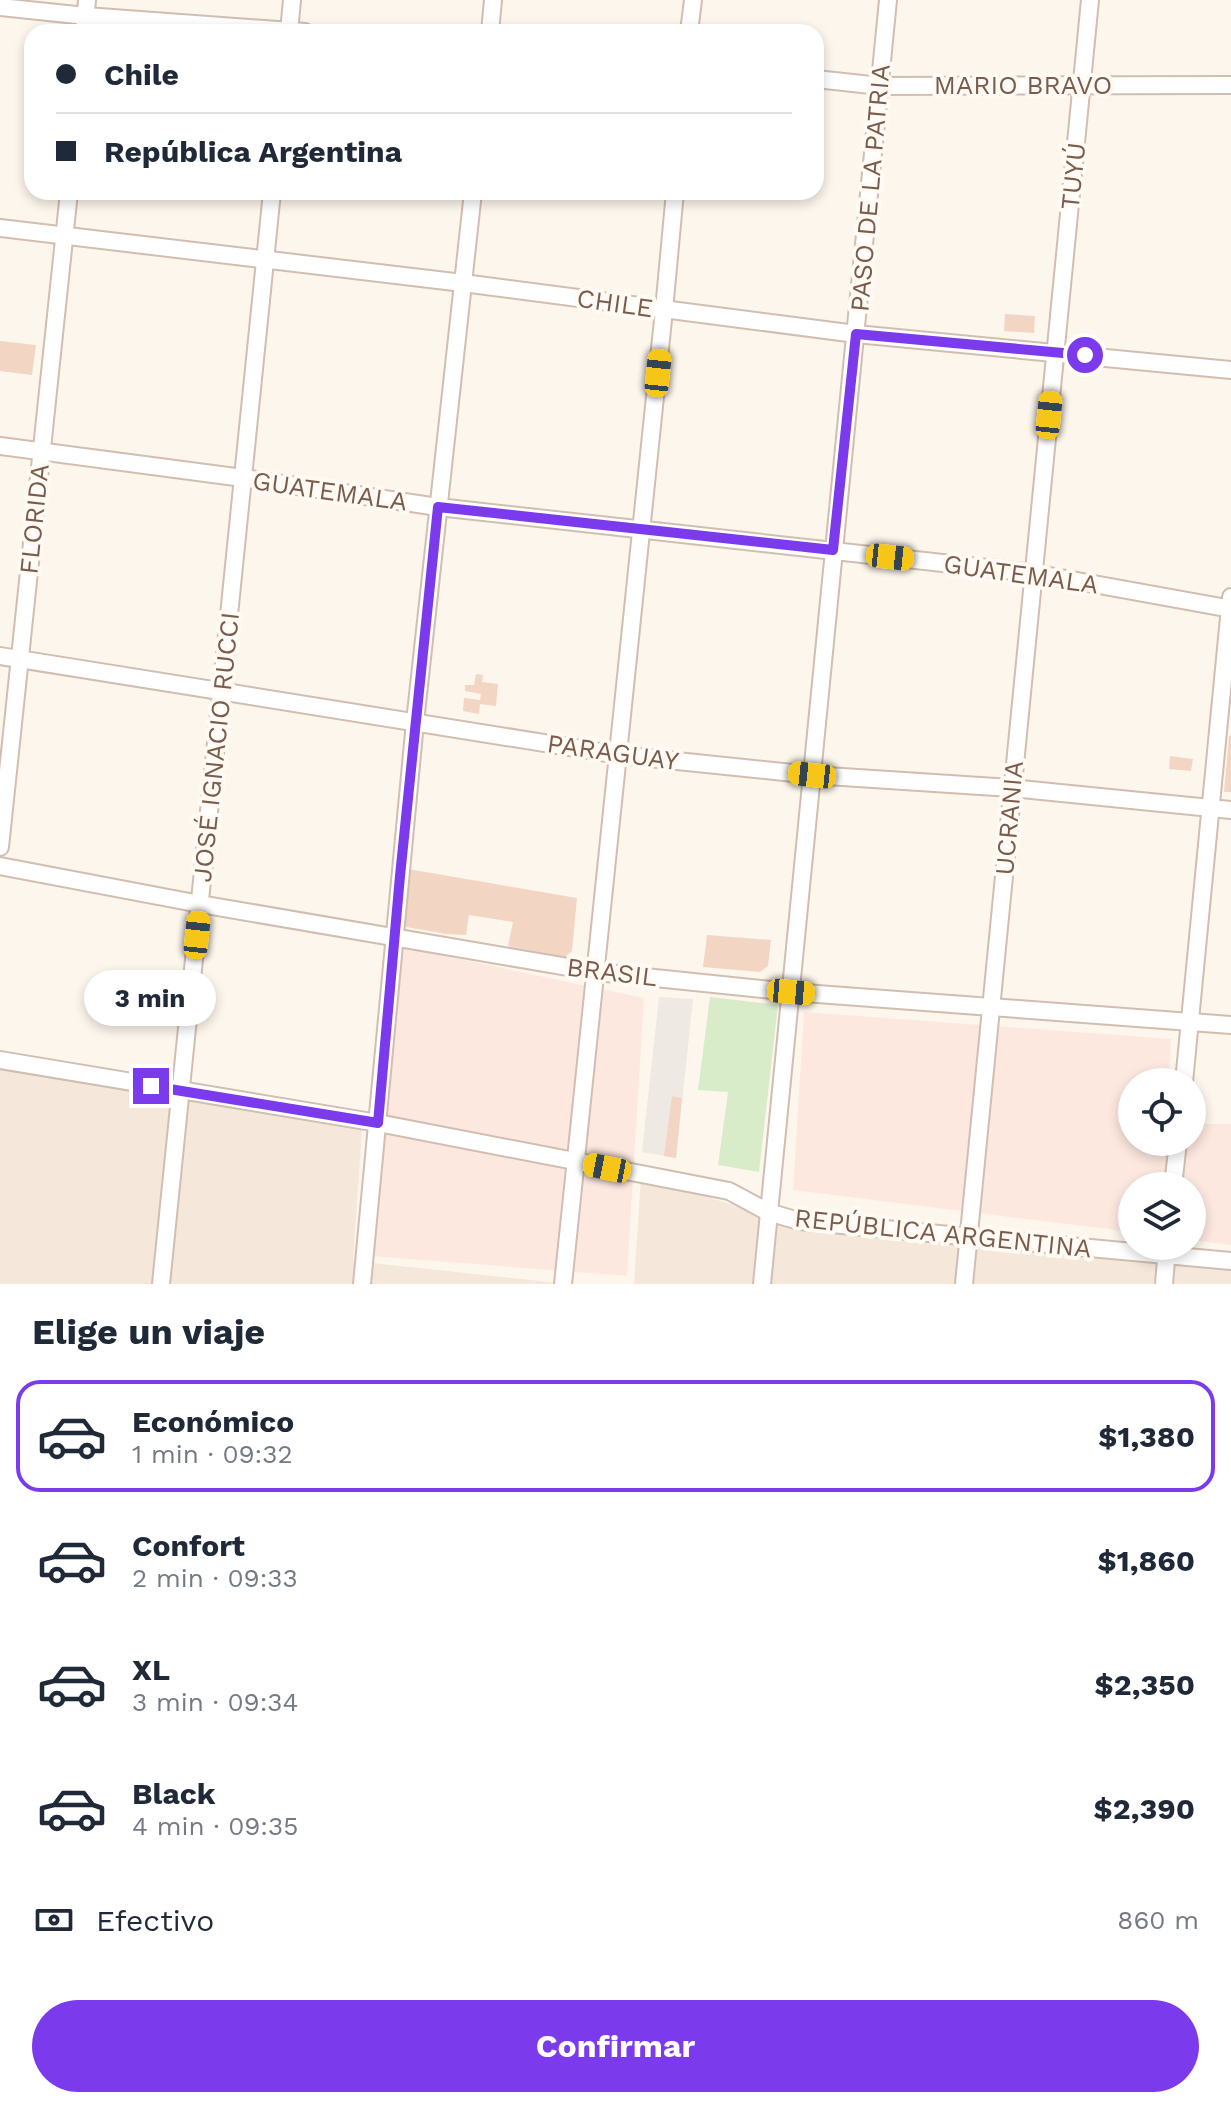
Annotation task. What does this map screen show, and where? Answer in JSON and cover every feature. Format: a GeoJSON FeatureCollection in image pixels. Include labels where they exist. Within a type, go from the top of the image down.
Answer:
{"type":"FeatureCollection","features":[{"type":"Feature","properties":{"kind":"street"},"geometry":{"type":"LineString","coordinates":[[292,0],[294,24]]}},
{"type":"Feature","properties":{"kind":"street"},"geometry":{"type":"LineString","coordinates":[[491,24],[493,0]]}},
{"type":"Feature","properties":{"kind":"street"},"geometry":{"type":"LineString","coordinates":[[690,24],[693,0]]}},
{"type":"Feature","properties":{"kind":"street","name":"PASO DE LA PATRIA"},"geometry":{"type":"LineString","coordinates":[[762,1284],[888,0]]}},
{"type":"Feature","properties":{"kind":"street","name":"TUYÚ"},"geometry":{"type":"LineString","coordinates":[[1055,352],[1090,0]]}},
{"type":"Feature","properties":{"kind":"street"},"geometry":{"type":"LineString","coordinates":[[0,7],[197,24]]}},
{"type":"Feature","properties":{"kind":"street","name":"MARIO BRAVO"},"geometry":{"type":"LineString","coordinates":[[824,80],[880,86],[1231,85]]}},
{"type":"Feature","properties":{"kind":"street","name":"FLORIDA"},"geometry":{"type":"LineString","coordinates":[[0,847],[68,200]]}},
{"type":"Feature","properties":{"kind":"street","name":"JOSÉ IGNACIO RUCCI"},"geometry":{"type":"LineString","coordinates":[[161,1284],[271,200]]}},
{"type":"Feature","properties":{"kind":"street"},"geometry":{"type":"LineString","coordinates":[[362,1284],[415,722],[472,200]]}},
{"type":"Feature","properties":{"kind":"street"},"geometry":{"type":"LineString","coordinates":[[563,1284],[674,200]]}},
{"type":"Feature","properties":{"kind":"street","name":"CHILE"},"geometry":{"type":"LineString","coordinates":[[0,228],[265,258],[856,334],[1231,370]]}},
{"type":"Feature","properties":{"kind":"street","name":"UCRANIA"},"geometry":{"type":"LineString","coordinates":[[964,1284],[1055,352]]}},
{"type":"Feature","properties":{"kind":"street","name":"GUATEMALA"},"geometry":{"type":"LineString","coordinates":[[0,446],[438,507],[1033,573],[1231,605]]}},
{"type":"Feature","properties":{"kind":"street"},"geometry":{"type":"LineString","coordinates":[[1185,1068],[1231,605]]}},
{"type":"Feature","properties":{"kind":"street","name":"PARAGUAY"},"geometry":{"type":"LineString","coordinates":[[0,656],[619,755],[812,775],[1011,788],[1231,810]]}},
{"type":"Feature","properties":{"kind":"street","name":"BRASIL"},"geometry":{"type":"LineString","coordinates":[[0,866],[200,904],[597,972],[992,1009],[1231,1025]]}},
{"type":"Feature","properties":{"kind":"street","name":"REPÚBLICA ARGENTINA"},"geometry":{"type":"LineString","coordinates":[[0,1060],[378,1123],[729,1191],[768,1212],[799,1221],[1118,1248]]}},
{"type":"Feature","properties":{"kind":"street","name":"REPÚBLICA ARGENTINA"},"geometry":{"type":"LineString","coordinates":[[1206,1257],[1231,1261]]}},
{"type":"Feature","properties":{"kind":"street"},"geometry":{"type":"LineString","coordinates":[[1164,1284],[1166,1260]]}},
{"type":"Feature","properties":{"kind":"shaded area"},"geometry":{"type":"Polygon","coordinates":[[[403,947],[644,998],[627,1276],[371,1256],[403,947]]]}},
{"type":"Feature","properties":{"kind":"shaded area"},"geometry":{"type":"Polygon","coordinates":[[[659,997],[693,999],[676,1158],[642,1152],[659,997]]]}},
{"type":"Feature","properties":{"kind":"shaded area"},"geometry":{"type":"Polygon","coordinates":[[[804,1012],[1171,1039],[1170,1068],[1118,1068],[1118,1156],[1206,1156],[1206,1124],[1231,1124],[1231,1245],[1206,1242],[1206,1172],[1118,1172],[1118,1230],[793,1190],[804,1012]]]}},
{"type":"Feature","properties":{"kind":"shaded area"},"geometry":{"type":"Polygon","coordinates":[[[0,1069],[362,1130],[353,1261],[568,1284],[0,1284],[0,1069]]]}},
{"type":"Feature","properties":{"kind":"shaded area"},"geometry":{"type":"Polygon","coordinates":[[[641,1176],[787,1222],[1118,1257],[1118,1260],[1231,1269],[1231,1284],[634,1284],[641,1176]]]}},
{"type":"Feature","properties":{"kind":"green space"},"geometry":{"type":"Polygon","coordinates":[[[710,997],[778,1005],[759,1172],[718,1165],[728,1092],[698,1090],[710,997]]]}},
{"type":"Feature","properties":{"kind":"building"},"geometry":{"type":"Polygon","coordinates":[[[1005,314],[1035,316],[1034,333],[1004,331],[1005,314]]]}},
{"type":"Feature","properties":{"kind":"building"},"geometry":{"type":"Polygon","coordinates":[[[0,341],[36,345],[32,375],[0,371],[0,341]]]}},
{"type":"Feature","properties":{"kind":"building"},"geometry":{"type":"Polygon","coordinates":[[[476,674],[483,675],[482,682],[498,684],[496,706],[480,704],[479,714],[463,711],[464,698],[480,700],[481,694],[465,691],[465,685],[474,685],[476,674]]]}},
{"type":"Feature","properties":{"kind":"building"},"geometry":{"type":"Polygon","coordinates":[[[1229,736],[1231,792],[1224,792],[1229,736]]]}},
{"type":"Feature","properties":{"kind":"building"},"geometry":{"type":"Polygon","coordinates":[[[1170,756],[1193,759],[1191,771],[1169,769],[1170,756]]]}},
{"type":"Feature","properties":{"kind":"building"},"geometry":{"type":"Polygon","coordinates":[[[408,869],[577,898],[572,951],[565,957],[508,946],[513,922],[469,915],[466,935],[406,927],[403,922],[408,869]]]}},
{"type":"Feature","properties":{"kind":"building"},"geometry":{"type":"Polygon","coordinates":[[[707,935],[771,940],[768,966],[760,972],[703,967],[707,935]]]}},
{"type":"Feature","properties":{"kind":"building"},"geometry":{"type":"Polygon","coordinates":[[[672,1096],[682,1098],[676,1158],[664,1156],[672,1096]]]}},
{"type":"Feature","properties":{"kind":"route"},"geometry":{"type":"LineString","coordinates":[[151,1086],[378,1123],[438,507],[833,550],[856,334],[1085,355]]}}]}
